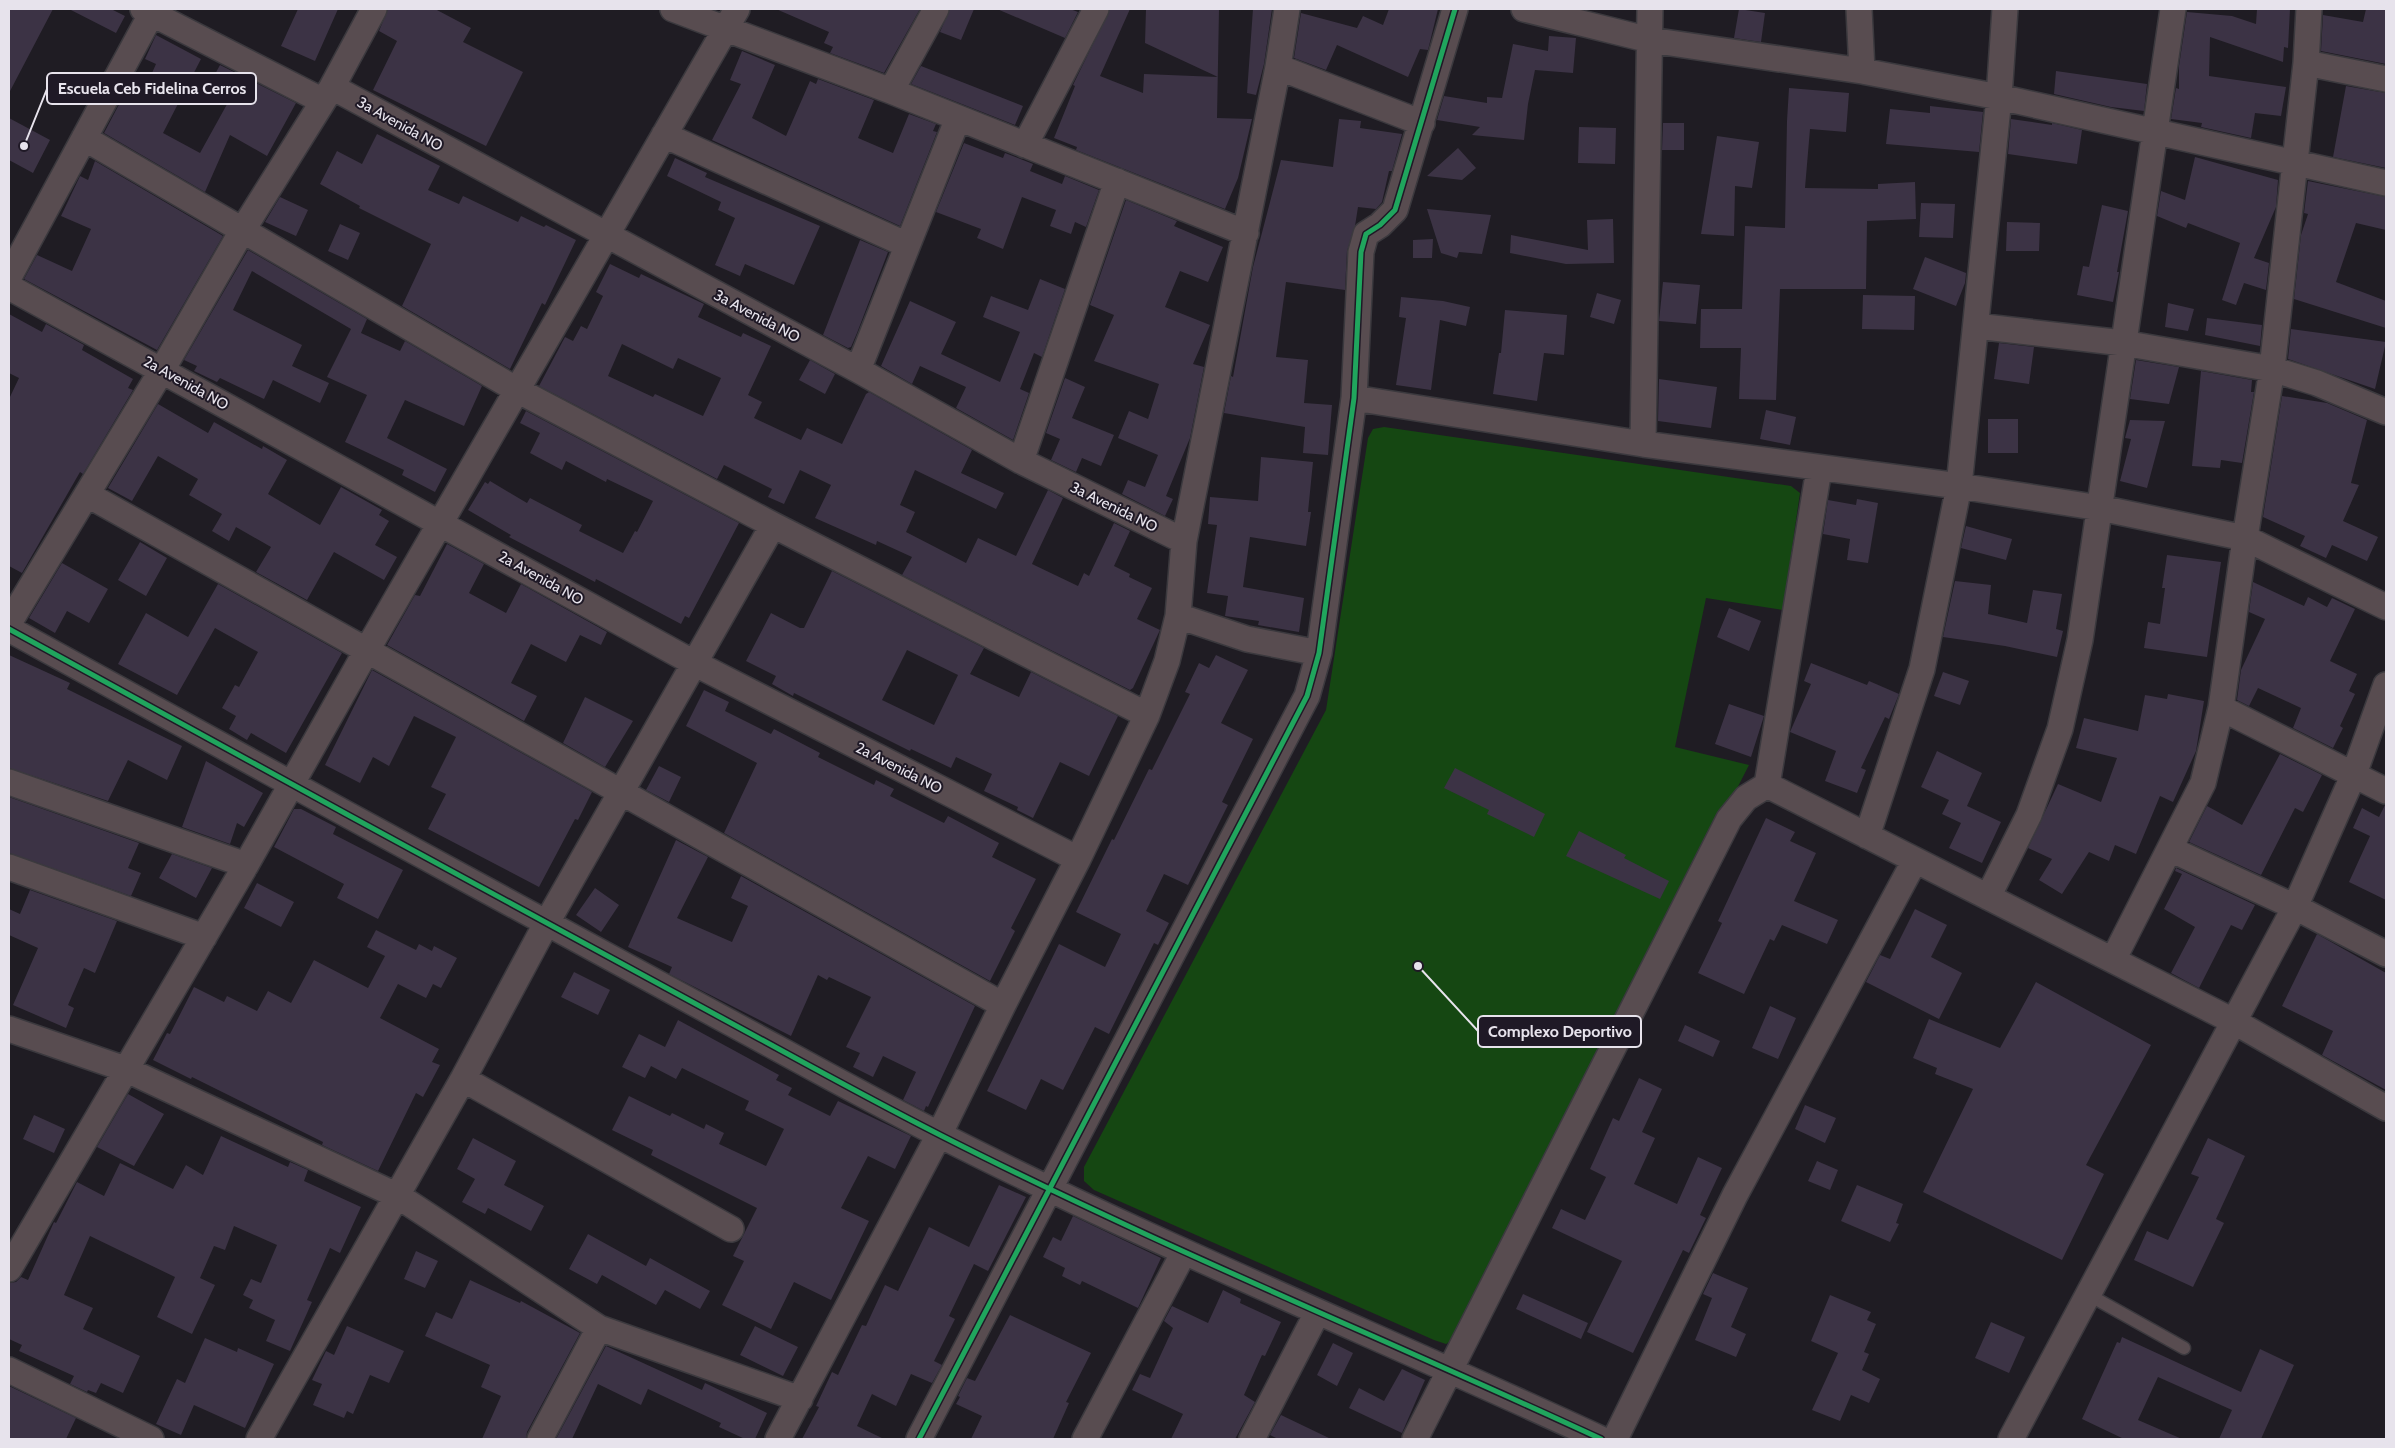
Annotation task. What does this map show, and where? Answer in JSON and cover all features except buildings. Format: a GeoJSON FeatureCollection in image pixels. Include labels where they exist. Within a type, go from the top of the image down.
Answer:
{"type":"FeatureCollection","features":[{"type":"Feature","properties":{"kind":"street"},"geometry":{"type":"LineString","coordinates":[[9,623],[88,495],[242,231],[327,94],[374,9]]}},
{"type":"Feature","properties":{"kind":"street"},"geometry":{"type":"LineString","coordinates":[[673,9],[732,19],[891,92],[1246,233]]}},
{"type":"Feature","properties":{"kind":"street"},"geometry":{"type":"LineString","coordinates":[[891,92],[936,9]]}},
{"type":"Feature","properties":{"kind":"street"},"geometry":{"type":"LineString","coordinates":[[1024,145],[1096,9]]}},
{"type":"Feature","properties":{"kind":"street"},"geometry":{"type":"LineString","coordinates":[[778,1439],[939,1135],[1078,859],[1147,715],[1167,661],[1178,616],[1184,541],[1246,233],[1278,67],[1287,9]]}},
{"type":"Feature","properties":{"kind":"street"},"geometry":{"type":"LineString","coordinates":[[919,1439],[1307,696],[1318,653],[1354,398],[1361,252],[1366,234],[1380,225],[1395,210],[1455,9]]}},
{"type":"Feature","properties":{"kind":"street"},"geometry":{"type":"LineString","coordinates":[[1524,9],[1650,40],[1862,71],[1999,97],[2386,183]]}},
{"type":"Feature","properties":{"kind":"street"},"geometry":{"type":"LineString","coordinates":[[1643,444],[1650,9]]}},
{"type":"Feature","properties":{"kind":"street"},"geometry":{"type":"LineString","coordinates":[[1860,9],[1862,71]]}},
{"type":"Feature","properties":{"kind":"street"},"geometry":{"type":"LineString","coordinates":[[1868,836],[1922,669],[1959,486],[1999,97],[2005,9]]}},
{"type":"Feature","properties":{"kind":"street"},"geometry":{"type":"LineString","coordinates":[[1988,897],[2029,815],[2060,729],[2080,640],[2173,9]]}},
{"type":"Feature","properties":{"kind":"street"},"geometry":{"type":"LineString","coordinates":[[2113,960],[2203,783],[2221,708],[2245,538],[2272,369],[2306,63],[2309,9]]}},
{"type":"Feature","properties":{"kind":"street"},"geometry":{"type":"LineString","coordinates":[[9,277],[150,10]]}},
{"type":"Feature","properties":{"kind":"street","name":"3a Avenida NO"},"geometry":{"type":"LineString","coordinates":[[150,10],[327,94],[605,236],[858,370],[1021,461],[1184,541]]}},
{"type":"Feature","properties":{"kind":"street"},"geometry":{"type":"LineString","coordinates":[[9,1269],[246,865],[367,650],[442,524],[605,236],[732,19]]}},
{"type":"Feature","properties":{"kind":"street"},"geometry":{"type":"LineString","coordinates":[[2306,63],[2386,79]]}},
{"type":"Feature","properties":{"kind":"street"},"geometry":{"type":"LineString","coordinates":[[1278,67],[1422,123]]}},
{"type":"Feature","properties":{"kind":"street"},"geometry":{"type":"LineString","coordinates":[[858,370],[958,118]]}},
{"type":"Feature","properties":{"kind":"street"},"geometry":{"type":"LineString","coordinates":[[664,135],[907,245]]}},
{"type":"Feature","properties":{"kind":"street"},"geometry":{"type":"LineString","coordinates":[[84,138],[518,391],[773,525],[1147,715]]}},
{"type":"Feature","properties":{"kind":"street"},"geometry":{"type":"LineString","coordinates":[[1021,461],[1118,181]]}},
{"type":"Feature","properties":{"kind":"street","name":"2a Avenida NO"},"geometry":{"type":"LineString","coordinates":[[9,287],[694,664],[1078,859]]}},
{"type":"Feature","properties":{"kind":"street"},"geometry":{"type":"LineString","coordinates":[[1976,326],[2123,343],[2272,369],[2317,383],[2386,412]]}},
{"type":"Feature","properties":{"kind":"street"},"geometry":{"type":"LineString","coordinates":[[1354,398],[1643,444],[1819,469],[1959,486],[2100,508],[2245,538],[2386,607]]}},
{"type":"Feature","properties":{"kind":"street"},"geometry":{"type":"LineString","coordinates":[[1768,785],[1819,469]]}},
{"type":"Feature","properties":{"kind":"street"},"geometry":{"type":"LineString","coordinates":[[88,495],[1003,1005]]}},
{"type":"Feature","properties":{"kind":"street"},"geometry":{"type":"LineString","coordinates":[[259,1439],[398,1196],[546,924],[773,525]]}},
{"type":"Feature","properties":{"kind":"street"},"geometry":{"type":"LineString","coordinates":[[1178,616],[1247,639],[1318,653]]}},
{"type":"Feature","properties":{"kind":"street"},"geometry":{"type":"LineString","coordinates":[[9,628],[546,924],[939,1135],[1184,1252],[1317,1313],[1451,1370],[1601,1439]]}},
{"type":"Feature","properties":{"kind":"street"},"geometry":{"type":"LineString","coordinates":[[2011,1439],[2295,907],[2354,774],[2386,685]]}},
{"type":"Feature","properties":{"kind":"street"},"geometry":{"type":"LineString","coordinates":[[2221,708],[2386,791]]}},
{"type":"Feature","properties":{"kind":"street"},"geometry":{"type":"LineString","coordinates":[[9,782],[246,865]]}},
{"type":"Feature","properties":{"kind":"street"},"geometry":{"type":"LineString","coordinates":[[1768,785],[2233,1021],[2386,1108]]}},
{"type":"Feature","properties":{"kind":"street"},"geometry":{"type":"LineString","coordinates":[[1415,1439],[1729,819],[1746,798],[1768,785]]}},
{"type":"Feature","properties":{"kind":"street"},"geometry":{"type":"LineString","coordinates":[[2170,850],[2295,907],[2386,954]]}},
{"type":"Feature","properties":{"kind":"street"},"geometry":{"type":"LineString","coordinates":[[1615,1439],[1735,1196],[1915,860]]}},
{"type":"Feature","properties":{"kind":"street"},"geometry":{"type":"LineString","coordinates":[[9,866],[204,937]]}},
{"type":"Feature","properties":{"kind":"street"},"geometry":{"type":"LineString","coordinates":[[9,1029],[125,1069],[398,1196],[599,1328],[800,1400]]}},
{"type":"Feature","properties":{"kind":"street"},"geometry":{"type":"LineString","coordinates":[[463,1079],[731,1229]]}},
{"type":"Feature","properties":{"kind":"street"},"geometry":{"type":"LineString","coordinates":[[1085,1439],[1184,1252]]}},
{"type":"Feature","properties":{"kind":"street"},"geometry":{"type":"LineString","coordinates":[[1252,1439],[1317,1313]]}},
{"type":"Feature","properties":{"kind":"street"},"geometry":{"type":"LineString","coordinates":[[540,1439],[599,1328]]}},
{"type":"Feature","properties":{"kind":"street"},"geometry":{"type":"LineString","coordinates":[[9,1370],[151,1439]]}},
{"type":"Feature","properties":{"kind":"lane"},"geometry":{"type":"LineString","coordinates":[[2089,1295],[2184,1348]]}},
{"type":"Feature","properties":{"kind":"green space"},"geometry":{"type":"Polygon","coordinates":[[[1384,427],[1791,486],[1800,493],[1783,610],[1706,598],[1675,747],[1749,765],[1456,1337],[1446,1344],[1094,1190],[1084,1181],[1084,1167],[1326,710],[1368,438],[1373,429],[1384,427]]]}},
{"type":"Feature","properties":{"kind":"cycle path"},"geometry":{"type":"LineString","coordinates":[[919,1439],[1307,696],[1319,653],[1354,398],[1361,252],[1366,234],[1380,225],[1395,210],[1455,9]]}},
{"type":"Feature","properties":{"kind":"cycle path"},"geometry":{"type":"LineString","coordinates":[[9,629],[540,920],[940,1135],[1103,1215],[1601,1439]]}},
{"type":"Feature","properties":{"kind":"place","name":"Escuela Ceb Fidelina Cerros"},"geometry":{"type":"Point","coordinates":[24,146]}},
{"type":"Feature","properties":{"kind":"place","name":"Complexo Deportivo"},"geometry":{"type":"Point","coordinates":[1418,966]}}]}
